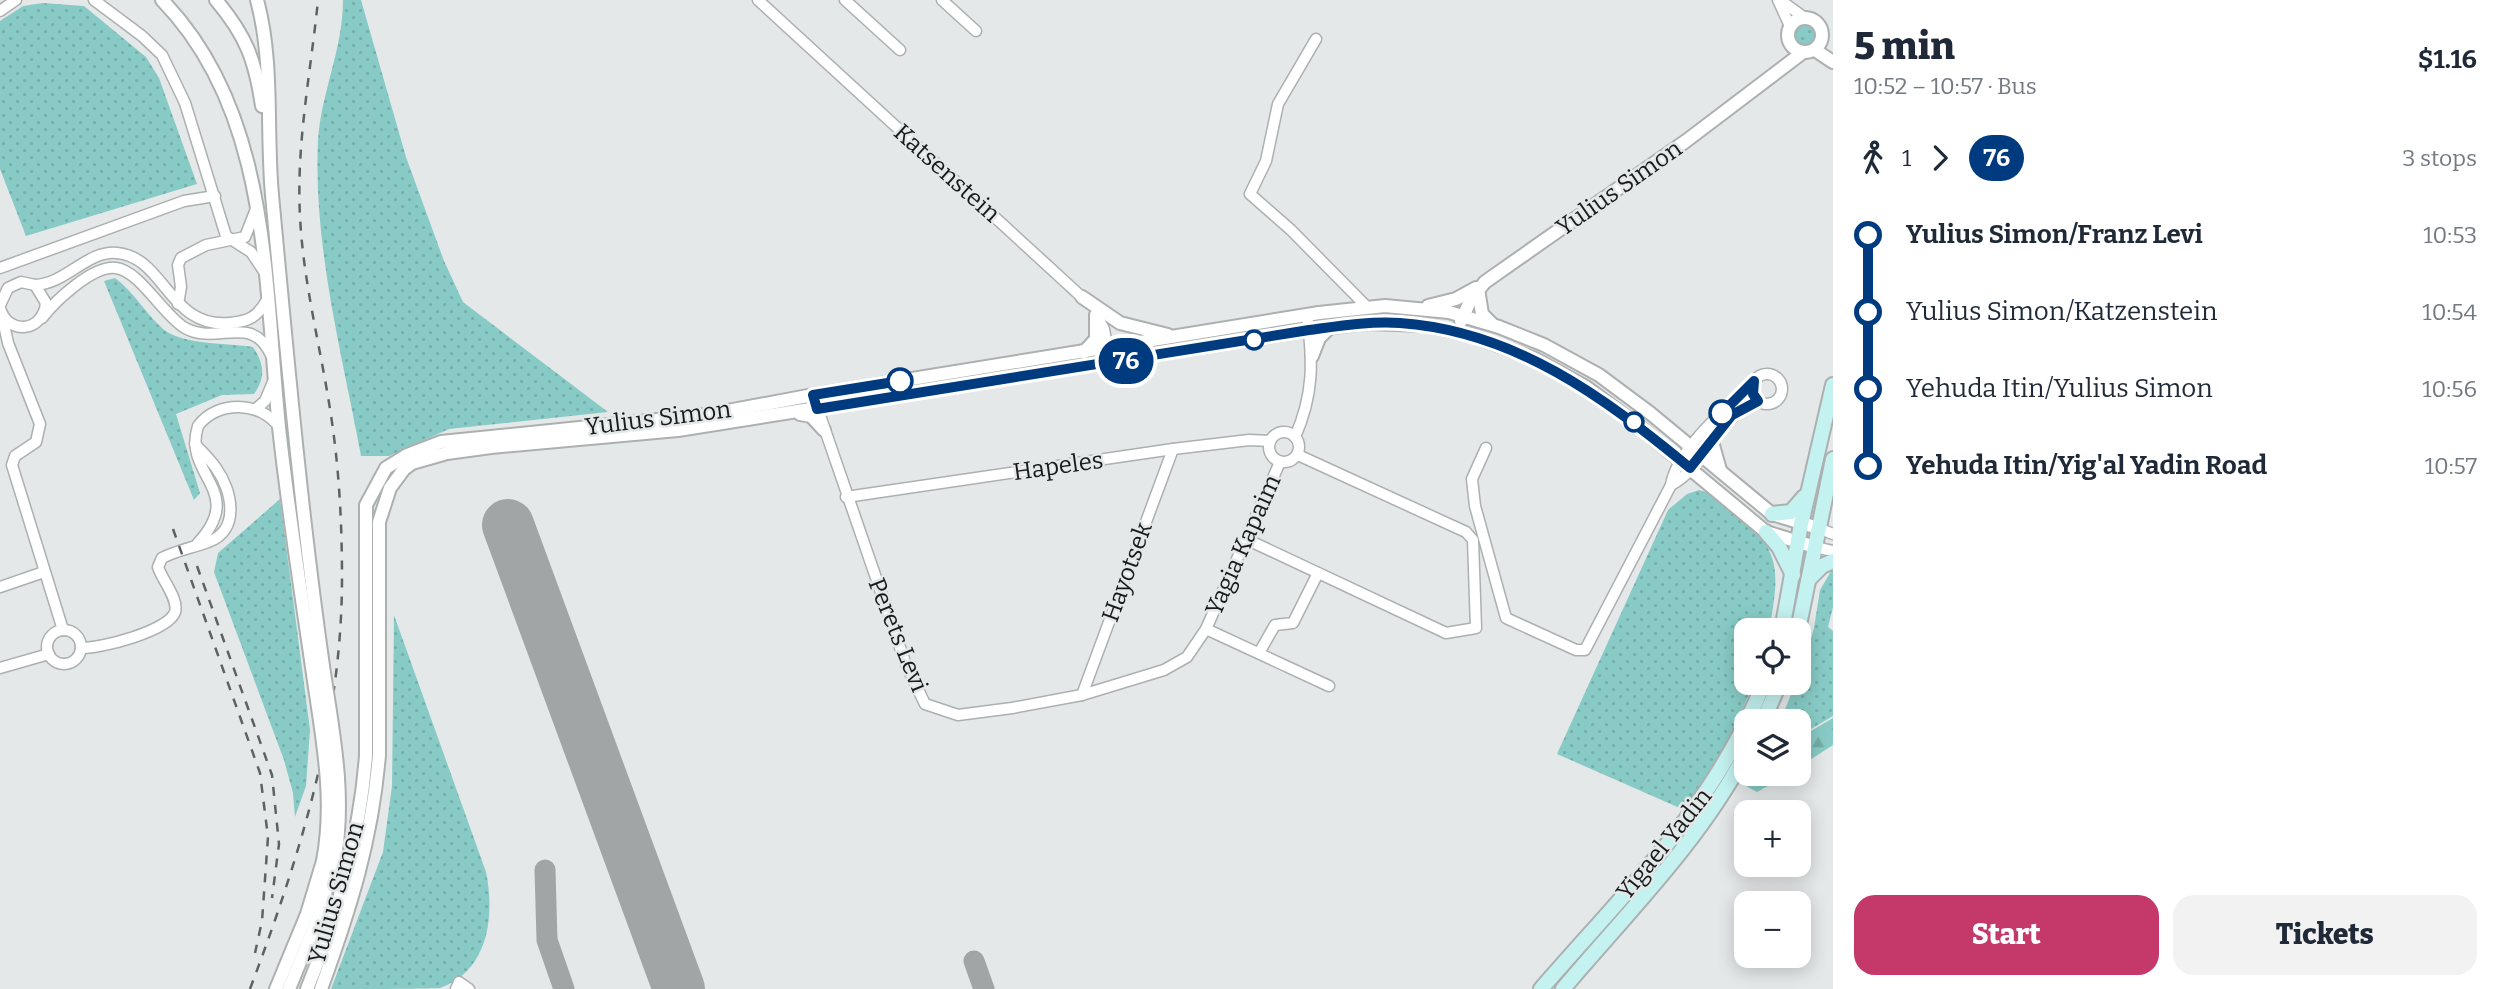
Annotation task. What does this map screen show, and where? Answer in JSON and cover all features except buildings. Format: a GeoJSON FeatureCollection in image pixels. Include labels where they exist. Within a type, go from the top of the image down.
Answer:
{"type":"FeatureCollection","features":[{"type":"Feature","properties":{"kind":"main road"},"geometry":{"type":"LineString","coordinates":[[1784,618],[1808,490],[1833,385]]}},
{"type":"Feature","properties":{"kind":"main road"},"geometry":{"type":"LineString","coordinates":[[1801,618],[1833,459]]}},
{"type":"Feature","properties":{"kind":"main road"},"geometry":{"type":"LineString","coordinates":[[1772,514],[1781,516],[1791,512],[1808,490]]}},
{"type":"Feature","properties":{"kind":"main road"},"geometry":{"type":"LineString","coordinates":[[1825,492],[1833,520]]}},
{"type":"Feature","properties":{"kind":"main road"},"geometry":{"type":"LineString","coordinates":[[1766,532],[1779,547],[1793,575]]}},
{"type":"Feature","properties":{"kind":"main road"},"geometry":{"type":"LineString","coordinates":[[1809,579],[1817,569],[1833,561]]}},
{"type":"Feature","properties":{"kind":"main road","name":"Yigael Yadin"},"geometry":{"type":"LineString","coordinates":[[1541,989],[1694,813],[1716,780],[1758,695]]}},
{"type":"Feature","properties":{"kind":"main road","name":"Yigael Yadin"},"geometry":{"type":"LineString","coordinates":[[1563,989],[1702,825],[1734,773]]}},
{"type":"Feature","properties":{"kind":"street"},"geometry":{"type":"LineString","coordinates":[[0,11],[16,0]]}},
{"type":"Feature","properties":{"kind":"street"},"geometry":{"type":"LineString","coordinates":[[94,0],[142,36],[162,55],[185,103],[229,239],[251,253],[265,273]]}},
{"type":"Feature","properties":{"kind":"street"},"geometry":{"type":"LineString","coordinates":[[162,0],[188,32],[224,92],[246,155],[265,273],[279,428],[319,674]]}},
{"type":"Feature","properties":{"kind":"street"},"geometry":{"type":"LineString","coordinates":[[216,0],[237,27],[253,58],[268,148],[328,785],[329,862],[318,918],[289,989]]}},
{"type":"Feature","properties":{"kind":"street"},"geometry":{"type":"LineString","coordinates":[[257,0],[267,51],[268,148]]}},
{"type":"Feature","properties":{"kind":"street","name":"Katsenstein"},"geometry":{"type":"LineString","coordinates":[[758,0],[1082,297],[1104,329],[1110,363]]}},
{"type":"Feature","properties":{"kind":"street"},"geometry":{"type":"LineString","coordinates":[[845,0],[900,50]]}},
{"type":"Feature","properties":{"kind":"street"},"geometry":{"type":"LineString","coordinates":[[942,0],[976,31]]}},
{"type":"Feature","properties":{"kind":"street"},"geometry":{"type":"LineString","coordinates":[[1779,0],[1820,26],[1813,47]]}},
{"type":"Feature","properties":{"kind":"street"},"geometry":{"type":"LineString","coordinates":[[1779,0],[1790,26],[1784,68]]}},
{"type":"Feature","properties":{"kind":"street"},"geometry":{"type":"LineString","coordinates":[[1790,26],[1805,18]]}},
{"type":"Feature","properties":{"kind":"street"},"geometry":{"type":"LineString","coordinates":[[1316,39],[1278,104],[1266,160],[1250,194],[1291,230],[1367,307]]}},
{"type":"Feature","properties":{"kind":"street"},"geometry":{"type":"LineString","coordinates":[[1789,43],[1833,48]]}},
{"type":"Feature","properties":{"kind":"street"},"geometry":{"type":"LineString","coordinates":[[1813,47],[1833,62]]}},
{"type":"Feature","properties":{"kind":"street","name":"Yulius Simon"},"geometry":{"type":"LineString","coordinates":[[321,989],[355,895],[373,816],[379,755],[379,522],[383,503],[397,477],[412,463],[447,453],[663,432],[793,413],[1331,327],[1399,323],[1458,331],[1463,315],[1482,286],[1813,47]]}},
{"type":"Feature","properties":{"kind":"street"},"geometry":{"type":"LineString","coordinates":[[0,268],[184,201],[215,196]]}},
{"type":"Feature","properties":{"kind":"street"},"geometry":{"type":"LineString","coordinates":[[178,304],[178,265],[181,258],[206,245],[241,239],[248,235],[256,208]]}},
{"type":"Feature","properties":{"kind":"street"},"geometry":{"type":"LineString","coordinates":[[64,630],[12,465],[15,456],[36,442],[40,424],[8,343],[1,310],[3,293],[14,284],[57,282],[98,256],[117,253],[140,263],[178,304],[200,321],[219,324],[250,320],[258,315],[267,300]]}},
{"type":"Feature","properties":{"kind":"street"},"geometry":{"type":"LineString","coordinates":[[8,343],[42,318],[66,291],[108,268],[118,268],[137,281],[183,327],[207,334],[251,332],[261,338],[273,360]]}},
{"type":"Feature","properties":{"kind":"street"},"geometry":{"type":"LineString","coordinates":[[161,285],[174,285],[180,281]]}},
{"type":"Feature","properties":{"kind":"street"},"geometry":{"type":"LineString","coordinates":[[35,285],[46,303],[42,318]]}},
{"type":"Feature","properties":{"kind":"street"},"geometry":{"type":"LineString","coordinates":[[1413,308],[1456,299],[1482,286],[1482,314],[1499,327]]}},
{"type":"Feature","properties":{"kind":"street"},"geometry":{"type":"LineString","coordinates":[[1082,297],[1109,317],[1132,328],[1182,337]]}},
{"type":"Feature","properties":{"kind":"street","name":"Yulius Simon"},"geometry":{"type":"LineString","coordinates":[[307,989],[341,892],[363,796],[366,755],[365,514],[371,491],[386,468],[407,455],[441,442],[706,415],[813,395],[1367,307],[1413,308],[1463,315]]}},
{"type":"Feature","properties":{"kind":"street"},"geometry":{"type":"LineString","coordinates":[[1,310],[13,326],[29,327]]}},
{"type":"Feature","properties":{"kind":"street"},"geometry":{"type":"LineString","coordinates":[[1082,353],[1096,339],[1096,315]]}},
{"type":"Feature","properties":{"kind":"street"},"geometry":{"type":"LineString","coordinates":[[1295,437],[1310,395],[1312,356],[1307,315]]}},
{"type":"Feature","properties":{"kind":"street"},"geometry":{"type":"LineString","coordinates":[[1463,315],[1544,345],[1599,375],[1697,451],[1772,514],[1833,534]]}},
{"type":"Feature","properties":{"kind":"street"},"geometry":{"type":"LineString","coordinates":[[1312,356],[1319,338],[1331,327]]}},
{"type":"Feature","properties":{"kind":"street"},"geometry":{"type":"LineString","coordinates":[[1458,331],[1559,371],[1597,396],[1686,464],[1766,532],[1797,543],[1833,551]]}},
{"type":"Feature","properties":{"kind":"street"},"geometry":{"type":"LineString","coordinates":[[1486,448],[1472,479],[1475,506],[1506,618],[1576,650],[1586,650],[1591,642],[1671,485],[1686,464],[1762,374],[1772,374],[1782,385],[1781,396],[1773,403],[1758,401],[1732,415],[1712,442],[1697,451]]}},
{"type":"Feature","properties":{"kind":"street"},"geometry":{"type":"LineString","coordinates":[[257,408],[265,401],[275,378]]}},
{"type":"Feature","properties":{"kind":"street"},"geometry":{"type":"LineString","coordinates":[[1754,381],[1753,394],[1758,401]]}},
{"type":"Feature","properties":{"kind":"street","name":"Perets Levi"},"geometry":{"type":"LineString","coordinates":[[813,395],[905,662],[925,704],[958,715],[1082,695],[1164,670],[1187,657],[1206,629]]}},
{"type":"Feature","properties":{"kind":"street"},"geometry":{"type":"LineString","coordinates":[[824,430],[826,413],[835,406]]}},
{"type":"Feature","properties":{"kind":"street"},"geometry":{"type":"LineString","coordinates":[[81,648],[92,649],[168,623],[175,612],[174,602],[158,567],[162,558],[198,543],[208,542],[224,532],[232,512],[218,470],[195,444],[198,426],[204,418],[226,410],[257,408],[272,417],[279,428]]}},
{"type":"Feature","properties":{"kind":"street"},"geometry":{"type":"LineString","coordinates":[[793,413],[811,416],[824,430]]}},
{"type":"Feature","properties":{"kind":"street"},"geometry":{"type":"LineString","coordinates":[[1281,432],[1295,437],[1299,445],[1297,454],[1290,461],[1280,462],[1272,456],[1270,442],[1281,432]]}},
{"type":"Feature","properties":{"kind":"street","name":"Hapeles"},"geometry":{"type":"LineString","coordinates":[[846,496],[1172,449],[1249,440],[1270,442]]}},
{"type":"Feature","properties":{"kind":"street"},"geometry":{"type":"LineString","coordinates":[[1712,442],[1720,471]]}},
{"type":"Feature","properties":{"kind":"street","name":"Hayotsek"},"geometry":{"type":"LineString","coordinates":[[1082,695],[1172,449]]}},
{"type":"Feature","properties":{"kind":"street"},"geometry":{"type":"LineString","coordinates":[[1248,540],[1446,633],[1476,628],[1473,540],[1466,532],[1297,454]]}},
{"type":"Feature","properties":{"kind":"street","name":"Yagia Kapaim"},"geometry":{"type":"LineString","coordinates":[[1206,629],[1248,540],[1280,462]]}},
{"type":"Feature","properties":{"kind":"street"},"geometry":{"type":"LineString","coordinates":[[0,587],[44,572]]}},
{"type":"Feature","properties":{"kind":"street"},"geometry":{"type":"LineString","coordinates":[[1259,653],[1275,625],[1293,623],[1318,573]]}},
{"type":"Feature","properties":{"kind":"street"},"geometry":{"type":"LineString","coordinates":[[1206,629],[1329,686]]}},
{"type":"Feature","properties":{"kind":"street"},"geometry":{"type":"LineString","coordinates":[[64,630],[74,633],[81,648],[77,658],[67,663],[56,662],[48,654],[49,638],[64,630]]}},
{"type":"Feature","properties":{"kind":"street"},"geometry":{"type":"LineString","coordinates":[[0,668],[48,654]]}},
{"type":"Feature","properties":{"kind":"street"},"geometry":{"type":"LineString","coordinates":[[276,989],[329,862]]}},
{"type":"Feature","properties":{"kind":"street"},"geometry":{"type":"LineString","coordinates":[[456,989],[459,982],[469,989]]}},
{"type":"Feature","properties":{"kind":"green space"},"geometry":{"type":"Polygon","coordinates":[[[343,0],[361,0],[406,157],[444,261],[463,302],[608,412],[449,429],[389,456],[361,456],[330,299],[318,180],[320,123],[340,36],[343,0]]]}},
{"type":"Feature","properties":{"kind":"green space"},"geometry":{"type":"Polygon","coordinates":[[[43,3],[84,6],[146,57],[159,78],[197,184],[26,236],[0,169],[0,21],[23,6],[43,3]]]}},
{"type":"Feature","properties":{"kind":"green space"},"geometry":{"type":"Polygon","coordinates":[[[1805,24],[1815,31],[1816,35],[1809,45],[1805,46],[1795,39],[1794,35],[1801,25],[1805,24]]]}},
{"type":"Feature","properties":{"kind":"green space"},"geometry":{"type":"Polygon","coordinates":[[[115,278],[163,329],[171,334],[193,341],[253,347],[259,359],[262,376],[254,394],[222,395],[176,414],[200,493],[194,500],[104,281],[115,278]]]}},
{"type":"Feature","properties":{"kind":"green space"},"geometry":{"type":"Polygon","coordinates":[[[1699,490],[1710,493],[1747,524],[1768,549],[1774,563],[1775,580],[1771,618],[1734,618],[1734,695],[1748,695],[1742,709],[1734,709],[1734,728],[1714,765],[1682,809],[1557,754],[1668,510],[1687,494],[1699,490]]]}},
{"type":"Feature","properties":{"kind":"green space"},"geometry":{"type":"Polygon","coordinates":[[[280,499],[310,730],[306,786],[295,817],[293,793],[284,760],[214,572],[218,553],[280,499]]]}},
{"type":"Feature","properties":{"kind":"green space"},"geometry":{"type":"Polygon","coordinates":[[[1833,568],[1833,607],[1828,627],[1833,631],[1833,716],[1811,729],[1811,709],[1785,709],[1791,695],[1811,695],[1811,639],[1820,590],[1833,568]]]}},
{"type":"Feature","properties":{"kind":"green space"},"geometry":{"type":"Polygon","coordinates":[[[394,615],[486,872],[490,906],[488,923],[485,940],[469,969],[440,988],[331,989],[383,852],[392,786],[394,615]]]}},
{"type":"Feature","properties":{"kind":"green space"},"geometry":{"type":"Polygon","coordinates":[[[1833,718],[1833,745],[1811,759],[1811,731],[1833,718]]]}},
{"type":"Feature","properties":{"kind":"green space"},"geometry":{"type":"Polygon","coordinates":[[[1746,786],[1768,786],[1757,792],[1746,786]]]}},
{"type":"Feature","properties":{"kind":"taxiway"},"geometry":{"type":"LineString","coordinates":[[545,870],[547,940],[564,989]]}},
{"type":"Feature","properties":{"kind":"taxiway"},"geometry":{"type":"LineString","coordinates":[[974,961],[984,989]]}},
{"type":"Feature","properties":{"kind":"runway"},"geometry":{"type":"LineString","coordinates":[[508,525],[679,989]]}},
{"type":"Feature","properties":{"kind":"railway"},"geometry":{"type":"LineString","coordinates":[[250,989],[285,889],[315,788],[335,684],[340,632],[342,557],[338,472],[305,265],[299,189],[302,135],[318,0]]}},
{"type":"Feature","properties":{"kind":"railway"},"geometry":{"type":"LineString","coordinates":[[173,529],[260,773],[268,837],[262,921],[255,953]]}},
{"type":"Feature","properties":{"kind":"railway"},"geometry":{"type":"LineString","coordinates":[[197,566],[272,775],[279,844],[272,898]]}},
{"type":"Feature","properties":{"kind":"bus line","name":"76"},"geometry":{"type":"LineString","coordinates":[[900,381],[813,395],[817,409],[1309,330],[1382,322],[1458,331],[1535,359],[1586,387],[1690,468],[1732,415],[1758,401],[1752,390],[1754,381],[1722,413]]}}]}
